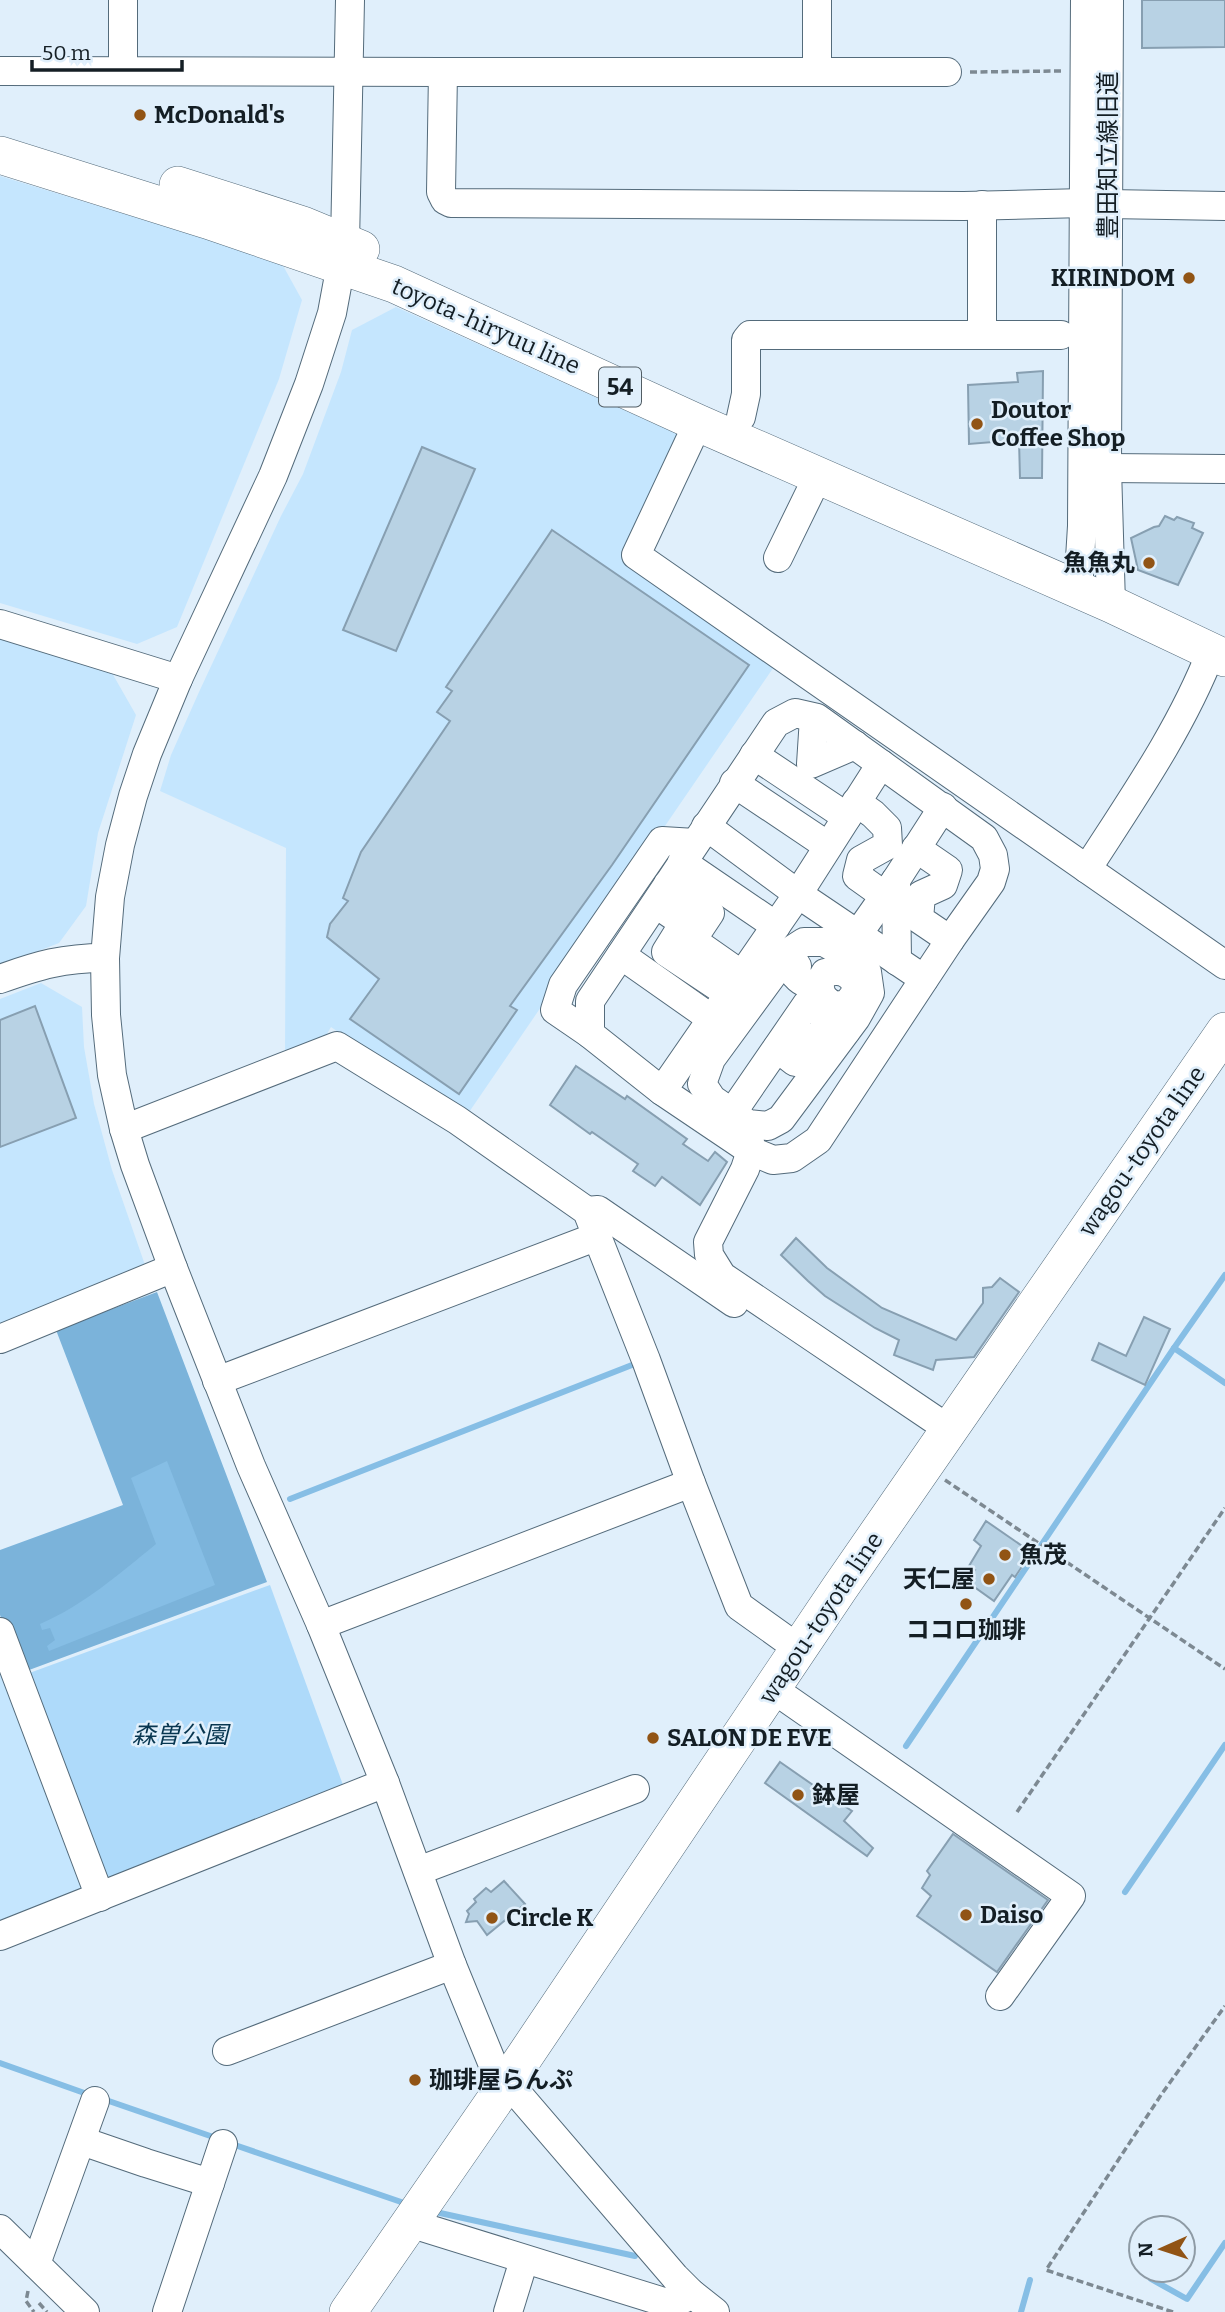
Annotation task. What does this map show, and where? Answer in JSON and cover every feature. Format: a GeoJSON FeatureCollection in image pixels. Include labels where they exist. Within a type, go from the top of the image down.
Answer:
{"type":"FeatureCollection","features":[{"type":"Feature","properties":{"kind":"main road","name":"toyota-hiryuu line"},"geometry":{"type":"LineString","coordinates":[[0,130],[246,205],[344,253],[394,284],[698,423],[818,476],[1095,585]]}},
{"type":"Feature","properties":{"kind":"main road","name":"toyota-hiryuu line"},"geometry":{"type":"LineString","coordinates":[[0,155],[344,253],[404,266],[741,417],[1095,585],[1220,648]]}},
{"type":"Feature","properties":{"kind":"main road","name":"wagou-toyota line"},"geometry":{"type":"LineString","coordinates":[[348,2312],[506,2084],[799,1649],[1225,1031]]}},
{"type":"Feature","properties":{"kind":"street"},"geometry":{"type":"LineString","coordinates":[[123,0],[123,71]]}},
{"type":"Feature","properties":{"kind":"street"},"geometry":{"type":"LineString","coordinates":[[350,0],[344,253],[332,313],[309,384],[273,476],[178,679],[147,754],[120,845],[110,898],[105,958],[106,1016],[112,1075],[124,1129],[173,1268],[251,1466],[321,1625],[385,1783],[452,1965],[493,2066],[691,2293],[715,2312]]}},
{"type":"Feature","properties":{"kind":"street"},"geometry":{"type":"LineString","coordinates":[[817,0],[817,72]]}},
{"type":"Feature","properties":{"kind":"street","name":"豊田知立線旧道"},"geometry":{"type":"LineString","coordinates":[[1085,0],[1107,468],[1108,536],[1095,585]]}},
{"type":"Feature","properties":{"kind":"street","name":"豊田知立線旧道"},"geometry":{"type":"LineString","coordinates":[[1095,585],[1082,526],[1096,203],[1109,0]]}},
{"type":"Feature","properties":{"kind":"street"},"geometry":{"type":"LineString","coordinates":[[0,71],[947,72]]}},
{"type":"Feature","properties":{"kind":"street"},"geometry":{"type":"LineString","coordinates":[[443,72],[441,192],[445,200],[452,203],[1096,203],[1225,206]]}},
{"type":"Feature","properties":{"kind":"street"},"geometry":{"type":"LineString","coordinates":[[982,205],[982,335]]}},
{"type":"Feature","properties":{"kind":"street"},"geometry":{"type":"LineString","coordinates":[[741,417],[746,394],[746,340],[750,335],[1061,335]]}},
{"type":"Feature","properties":{"kind":"street"},"geometry":{"type":"LineString","coordinates":[[698,423],[636,555],[1225,965]]}},
{"type":"Feature","properties":{"kind":"street"},"geometry":{"type":"LineString","coordinates":[[1107,468],[1225,469]]}},
{"type":"Feature","properties":{"kind":"street"},"geometry":{"type":"LineString","coordinates":[[778,558],[818,476]]}},
{"type":"Feature","properties":{"kind":"street"},"geometry":{"type":"LineString","coordinates":[[0,624],[178,679]]}},
{"type":"Feature","properties":{"kind":"street"},"geometry":{"type":"LineString","coordinates":[[1087,869],[1128,806],[1220,648]]}},
{"type":"Feature","properties":{"kind":"street"},"geometry":{"type":"LineString","coordinates":[[590,1034],[590,1001],[776,723],[795,713],[814,718],[855,745],[984,838],[993,855],[995,869],[991,882],[818,1140],[792,1158],[773,1160],[736,1111],[702,1084],[711,1059],[792,985]]}},
{"type":"Feature","properties":{"kind":"street"},"geometry":{"type":"LineString","coordinates":[[814,718],[811,764],[855,745]]}},
{"type":"Feature","properties":{"kind":"street"},"geometry":{"type":"LineString","coordinates":[[754,755],[852,809],[873,814],[887,828],[888,845],[861,860],[857,877],[891,888]]}},
{"type":"Feature","properties":{"kind":"street"},"geometry":{"type":"LineString","coordinates":[[776,926],[881,764]]}},
{"type":"Feature","properties":{"kind":"street"},"geometry":{"type":"LineString","coordinates":[[734,783],[828,846]]}},
{"type":"Feature","properties":{"kind":"street"},"geometry":{"type":"LineString","coordinates":[[858,934],[943,807]]}},
{"type":"Feature","properties":{"kind":"street"},"geometry":{"type":"LineString","coordinates":[[662,1091],[712,1018],[792,985],[867,972],[870,993],[856,1018],[781,1119],[768,1126],[736,1111],[662,1091],[555,1010],[563,985],[662,841],[681,864],[710,913],[692,940],[792,985],[839,1040]]}},
{"type":"Feature","properties":{"kind":"street"},"geometry":{"type":"LineString","coordinates":[[916,848],[948,870],[943,886],[921,895],[919,919],[950,940]]}},
{"type":"Feature","properties":{"kind":"street"},"geometry":{"type":"LineString","coordinates":[[681,864],[798,894],[924,979]]}},
{"type":"Feature","properties":{"kind":"street"},"geometry":{"type":"LineString","coordinates":[[681,864],[776,926],[792,985],[777,1048],[736,1111],[745,1170],[708,1242],[709,1255],[722,1276],[939,1446]]}},
{"type":"Feature","properties":{"kind":"street"},"geometry":{"type":"LineString","coordinates":[[891,888],[897,961]]}},
{"type":"Feature","properties":{"kind":"street"},"geometry":{"type":"LineString","coordinates":[[621,955],[712,1018]]}},
{"type":"Feature","properties":{"kind":"street"},"geometry":{"type":"LineString","coordinates":[[0,979],[41,964],[80,958],[105,958]]}},
{"type":"Feature","properties":{"kind":"street"},"geometry":{"type":"LineString","coordinates":[[777,1048],[795,1062],[814,1037],[839,1040]]}},
{"type":"Feature","properties":{"kind":"street"},"geometry":{"type":"LineString","coordinates":[[124,1129],[337,1046],[457,1120],[592,1224],[739,1606],[799,1649]]}},
{"type":"Feature","properties":{"kind":"street"},"geometry":{"type":"LineString","coordinates":[[217,1381],[592,1224],[598,1210],[939,1446]]}},
{"type":"Feature","properties":{"kind":"street"},"geometry":{"type":"LineString","coordinates":[[0,1339],[173,1268]]}},
{"type":"Feature","properties":{"kind":"street"},"geometry":{"type":"LineString","coordinates":[[321,1625],[691,1483]]}},
{"type":"Feature","properties":{"kind":"street"},"geometry":{"type":"LineString","coordinates":[[0,1632],[100,1897]]}},
{"type":"Feature","properties":{"kind":"street"},"geometry":{"type":"LineString","coordinates":[[774,1689],[1070,1896],[1000,1996]]}},
{"type":"Feature","properties":{"kind":"street"},"geometry":{"type":"LineString","coordinates":[[0,1936],[385,1783]]}},
{"type":"Feature","properties":{"kind":"street"},"geometry":{"type":"LineString","coordinates":[[418,1871],[635,1789]]}},
{"type":"Feature","properties":{"kind":"street"},"geometry":{"type":"LineString","coordinates":[[227,2051],[452,1965]]}},
{"type":"Feature","properties":{"kind":"street"},"geometry":{"type":"LineString","coordinates":[[36,2264],[95,2101]]}},
{"type":"Feature","properties":{"kind":"street"},"geometry":{"type":"LineString","coordinates":[[82,2141],[210,2183]]}},
{"type":"Feature","properties":{"kind":"street"},"geometry":{"type":"LineString","coordinates":[[167,2312],[223,2144]]}},
{"type":"Feature","properties":{"kind":"street"},"geometry":{"type":"LineString","coordinates":[[409,2223],[664,2302],[683,2299],[691,2293]]}},
{"type":"Feature","properties":{"kind":"street"},"geometry":{"type":"LineString","coordinates":[[0,2229],[85,2312]]}},
{"type":"Feature","properties":{"kind":"street"},"geometry":{"type":"LineString","coordinates":[[508,2312],[524,2260]]}},
{"type":"Feature","properties":{"kind":"path"},"geometry":{"type":"LineString","coordinates":[[947,72],[1072,71]]}},
{"type":"Feature","properties":{"kind":"path"},"geometry":{"type":"LineString","coordinates":[[939,1446],[1150,1618],[1225,1669]]}},
{"type":"Feature","properties":{"kind":"path"},"geometry":{"type":"LineString","coordinates":[[1017,1812],[1225,1508]]}},
{"type":"Feature","properties":{"kind":"path"},"geometry":{"type":"LineString","coordinates":[[1173,2312],[1046,2270],[1161,2095],[1225,2006]]}},
{"type":"Feature","properties":{"kind":"path"},"geometry":{"type":"LineString","coordinates":[[27,2291],[26,2301],[34,2312]]}},
{"type":"Feature","properties":{"kind":"shaded area"},"geometry":{"type":"Polygon","coordinates":[[[0,176],[281,262],[302,300],[279,379],[177,627],[137,644],[0,603],[0,176]]]}},
{"type":"Feature","properties":{"kind":"shaded area"},"geometry":{"type":"Polygon","coordinates":[[[396,307],[688,439],[631,556],[780,658],[465,1118],[331,1027],[321,1044],[285,1057],[286,848],[160,791],[171,755],[199,692],[303,474],[341,372],[352,330],[396,307]]]}},
{"type":"Feature","properties":{"kind":"shaded area"},"geometry":{"type":"Polygon","coordinates":[[[0,638],[112,673],[136,715],[98,833],[86,906],[59,943],[0,966],[0,638]]]}},
{"type":"Feature","properties":{"kind":"shaded area"},"geometry":{"type":"Polygon","coordinates":[[[41,983],[82,1007],[84,1047],[94,1104],[112,1170],[145,1265],[27,1313],[0,1330],[0,999],[41,983]]]}},
{"type":"Feature","properties":{"kind":"shaded area"},"geometry":{"type":"Polygon","coordinates":[[[157,1292],[267,1582],[21,1673],[0,1615],[0,1550],[123,1505],[56,1330],[157,1292]]]}},
{"type":"Feature","properties":{"kind":"shaded area"},"geometry":{"type":"Polygon","coordinates":[[[167,1461],[215,1585],[49,1651],[47,1646],[55,1640],[50,1628],[42,1630],[40,1624],[86,1598],[156,1544],[131,1478],[167,1461]]]}},
{"type":"Feature","properties":{"kind":"shaded area"},"geometry":{"type":"Polygon","coordinates":[[[0,1666],[86,1887],[0,1929],[0,1666]]]}},
{"type":"Feature","properties":{"kind":"green space","name":"森曽公園"},"geometry":{"type":"Polygon","coordinates":[[[270,1585],[343,1785],[113,1878],[104,1875],[24,1675],[270,1585]]]}},
{"type":"Feature","properties":{"kind":"building"},"geometry":{"type":"Polygon","coordinates":[[[1142,0],[1225,0],[1225,47],[1142,48],[1142,0]]]}},
{"type":"Feature","properties":{"kind":"building"},"geometry":{"type":"Polygon","coordinates":[[[1043,371],[1042,478],[1020,478],[1019,440],[969,444],[968,385],[1018,382],[1017,373],[1043,371]]]}},
{"type":"Feature","properties":{"kind":"building"},"geometry":{"type":"Polygon","coordinates":[[[422,447],[475,469],[396,651],[343,630],[422,447]]]}},
{"type":"Feature","properties":{"kind":"building"},"geometry":{"type":"Polygon","coordinates":[[[1165,516],[1194,523],[1192,528],[1203,533],[1178,585],[1138,570],[1131,538],[1159,526],[1165,516]]]}},
{"type":"Feature","properties":{"kind":"building"},"geometry":{"type":"Polygon","coordinates":[[[552,530],[749,665],[612,865],[510,1006],[517,1010],[459,1094],[350,1019],[379,979],[327,937],[330,924],[348,901],[343,898],[361,852],[450,721],[437,712],[452,691],[446,687],[552,530]]]}},
{"type":"Feature","properties":{"kind":"building"},"geometry":{"type":"Polygon","coordinates":[[[35,1006],[76,1118],[0,1147],[0,1020],[35,1006]]]}},
{"type":"Feature","properties":{"kind":"building"},"geometry":{"type":"Polygon","coordinates":[[[576,1066],[625,1099],[627,1096],[687,1139],[683,1144],[708,1161],[715,1152],[727,1162],[700,1205],[662,1177],[655,1186],[633,1171],[638,1164],[550,1105],[576,1066]]]}},
{"type":"Feature","properties":{"kind":"building"},"geometry":{"type":"Polygon","coordinates":[[[796,1238],[827,1268],[882,1308],[956,1340],[983,1303],[983,1288],[992,1287],[1000,1278],[1019,1292],[974,1357],[936,1360],[933,1370],[894,1355],[899,1340],[825,1296],[781,1255],[796,1238]]]}},
{"type":"Feature","properties":{"kind":"building"},"geometry":{"type":"Polygon","coordinates":[[[1144,1317],[1170,1329],[1145,1385],[1092,1360],[1099,1343],[1126,1356],[1144,1317]]]}},
{"type":"Feature","properties":{"kind":"building"},"geometry":{"type":"Polygon","coordinates":[[[986,1521],[1028,1550],[1026,1553],[1029,1556],[994,1601],[966,1581],[975,1570],[969,1566],[981,1546],[974,1540],[986,1521]]]}},
{"type":"Feature","properties":{"kind":"building"},"geometry":{"type":"Polygon","coordinates":[[[780,1762],[813,1785],[814,1799],[832,1798],[852,1811],[844,1821],[873,1848],[867,1856],[765,1783],[780,1762]]]}},
{"type":"Feature","properties":{"kind":"building"},"geometry":{"type":"Polygon","coordinates":[[[953,1834],[1048,1900],[997,1972],[917,1916],[931,1896],[922,1888],[930,1875],[927,1871],[953,1834]]]}},
{"type":"Feature","properties":{"kind":"building"},"geometry":{"type":"Polygon","coordinates":[[[504,1881],[525,1904],[487,1935],[477,1921],[466,1922],[469,1914],[467,1911],[476,1902],[474,1899],[486,1888],[491,1892],[504,1881]]]}},
{"type":"Feature","properties":{"kind":"waterway"},"geometry":{"type":"LineString","coordinates":[[1225,1275],[1174,1348],[1225,1383]]}},
{"type":"Feature","properties":{"kind":"waterway"},"geometry":{"type":"LineString","coordinates":[[906,1746],[1174,1348]]}},
{"type":"Feature","properties":{"kind":"waterway"},"geometry":{"type":"LineString","coordinates":[[290,1499],[632,1365]]}},
{"type":"Feature","properties":{"kind":"waterway"},"geometry":{"type":"LineString","coordinates":[[1125,1892],[1225,1745]]}},
{"type":"Feature","properties":{"kind":"waterway"},"geometry":{"type":"LineString","coordinates":[[0,2063],[90,2095]]}},
{"type":"Feature","properties":{"kind":"waterway"},"geometry":{"type":"LineString","coordinates":[[103,2099],[219,2139]]}},
{"type":"Feature","properties":{"kind":"waterway"},"geometry":{"type":"LineString","coordinates":[[229,2143],[407,2204]]}},
{"type":"Feature","properties":{"kind":"waterway"},"geometry":{"type":"LineString","coordinates":[[431,2211],[635,2256]]}},
{"type":"Feature","properties":{"kind":"waterway"},"geometry":{"type":"LineString","coordinates":[[1160,2284],[1187,2299],[1225,2243]]}},
{"type":"Feature","properties":{"kind":"waterway"},"geometry":{"type":"LineString","coordinates":[[1021,2312],[1030,2280]]}},
{"type":"Feature","properties":{"kind":"place","name":"McDonald's"},"geometry":{"type":"Point","coordinates":[140,115]}},
{"type":"Feature","properties":{"kind":"place","name":"KIRINDOM"},"geometry":{"type":"Point","coordinates":[1189,278]}},
{"type":"Feature","properties":{"kind":"place","name":"Doutor Coffee Shop"},"geometry":{"type":"Point","coordinates":[977,424]}},
{"type":"Feature","properties":{"kind":"place","name":"魚魚丸"},"geometry":{"type":"Point","coordinates":[1149,563]}},
{"type":"Feature","properties":{"kind":"place","name":"魚茂"},"geometry":{"type":"Point","coordinates":[1005,1555]}},
{"type":"Feature","properties":{"kind":"place","name":"天仁屋"},"geometry":{"type":"Point","coordinates":[989,1579]}},
{"type":"Feature","properties":{"kind":"place","name":"ココロ珈琲"},"geometry":{"type":"Point","coordinates":[966,1604]}},
{"type":"Feature","properties":{"kind":"place","name":"SALON DE EVE"},"geometry":{"type":"Point","coordinates":[653,1738]}},
{"type":"Feature","properties":{"kind":"place","name":"鉢屋"},"geometry":{"type":"Point","coordinates":[798,1795]}},
{"type":"Feature","properties":{"kind":"place","name":"Daiso"},"geometry":{"type":"Point","coordinates":[966,1915]}},
{"type":"Feature","properties":{"kind":"place","name":"Circle K"},"geometry":{"type":"Point","coordinates":[492,1918]}},
{"type":"Feature","properties":{"kind":"place","name":"珈琲屋らんぷ"},"geometry":{"type":"Point","coordinates":[415,2080]}}]}
